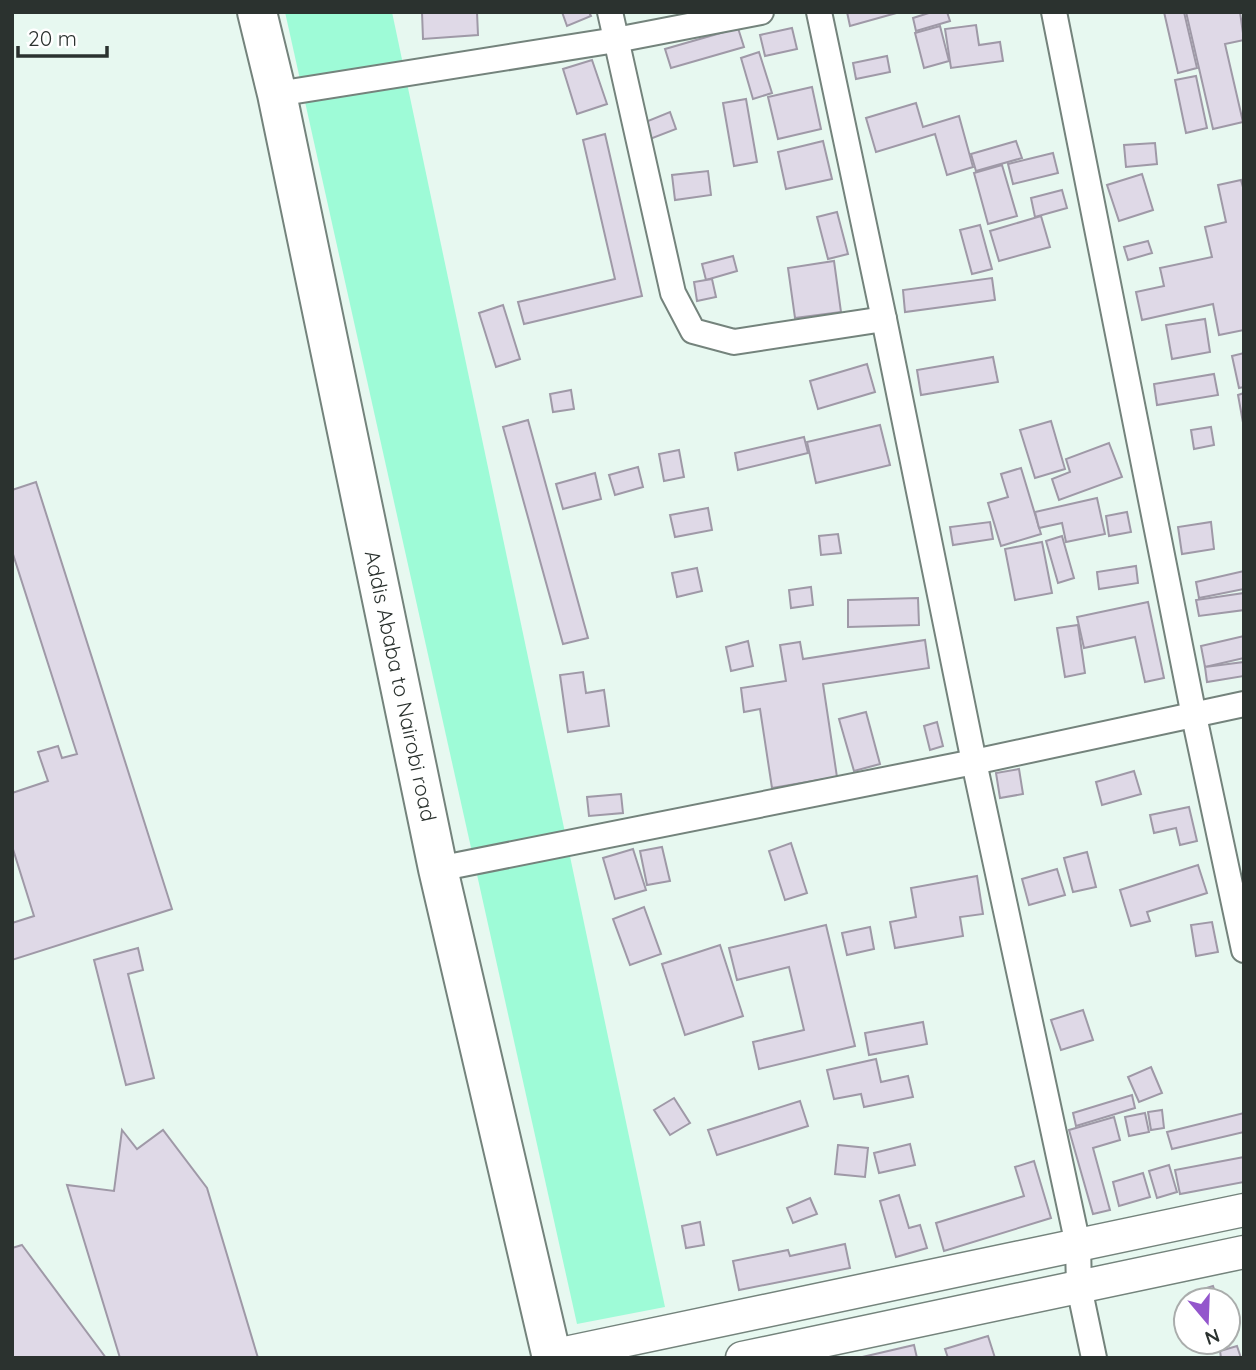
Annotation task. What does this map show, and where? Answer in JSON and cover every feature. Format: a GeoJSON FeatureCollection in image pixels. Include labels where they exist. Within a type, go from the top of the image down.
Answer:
{"type":"FeatureCollection","features":[{"type":"Feature","properties":{"kind":"highway","name":"Addis Ababa to Nairobi road"},"geometry":{"type":"LineString","coordinates":[[257,12],[277,94],[438,869],[551,1357]]}},
{"type":"Feature","properties":{"kind":"street"},"geometry":{"type":"LineString","coordinates":[[610,12],[673,293],[693,331],[734,342],[884,319]]}},
{"type":"Feature","properties":{"kind":"street"},"geometry":{"type":"LineString","coordinates":[[277,94],[616,40],[761,12]]}},
{"type":"Feature","properties":{"kind":"street"},"geometry":{"type":"LineString","coordinates":[[819,12],[974,762],[1078,1245],[1079,1287],[1094,1358]]}},
{"type":"Feature","properties":{"kind":"street"},"geometry":{"type":"LineString","coordinates":[[1054,12],[1194,716],[1244,950]]}},
{"type":"Feature","properties":{"kind":"street"},"geometry":{"type":"LineString","coordinates":[[438,869],[974,762],[1244,704]]}},
{"type":"Feature","properties":{"kind":"street"},"geometry":{"type":"LineString","coordinates":[[551,1357],[1244,1210]]}},
{"type":"Feature","properties":{"kind":"street"},"geometry":{"type":"LineString","coordinates":[[742,1358],[1244,1252]]}},
{"type":"Feature","properties":{"kind":"green space"},"geometry":{"type":"Polygon","coordinates":[[[285,12],[392,12],[665,1307],[577,1324],[285,12]]]}},
{"type":"Feature","properties":{"kind":"building"},"geometry":{"type":"Polygon","coordinates":[[[422,12],[477,12],[478,35],[423,39],[422,12]]]}},
{"type":"Feature","properties":{"kind":"building"},"geometry":{"type":"Polygon","coordinates":[[[562,12],[589,12],[591,16],[567,26],[562,12]]]}},
{"type":"Feature","properties":{"kind":"building"},"geometry":{"type":"Polygon","coordinates":[[[847,12],[900,12],[850,26],[847,12]]]}},
{"type":"Feature","properties":{"kind":"building"},"geometry":{"type":"Polygon","coordinates":[[[932,12],[947,12],[950,21],[916,31],[913,18],[932,12]]]}},
{"type":"Feature","properties":{"kind":"building"},"geometry":{"type":"Polygon","coordinates":[[[1164,12],[1184,12],[1197,68],[1178,73],[1164,12]]]}},
{"type":"Feature","properties":{"kind":"building"},"geometry":{"type":"Polygon","coordinates":[[[1186,12],[1240,12],[1244,40],[1225,44],[1243,122],[1213,129],[1186,12]]]}},
{"type":"Feature","properties":{"kind":"building"},"geometry":{"type":"Polygon","coordinates":[[[976,25],[979,45],[1000,42],[1003,61],[951,68],[945,29],[976,25]]]}},
{"type":"Feature","properties":{"kind":"building"},"geometry":{"type":"Polygon","coordinates":[[[940,26],[949,61],[924,68],[915,33],[940,26]]]}},
{"type":"Feature","properties":{"kind":"building"},"geometry":{"type":"Polygon","coordinates":[[[738,28],[744,47],[671,68],[665,49],[738,28]]]}},
{"type":"Feature","properties":{"kind":"building"},"geometry":{"type":"Polygon","coordinates":[[[792,28],[797,49],[765,56],[760,35],[792,28]]]}},
{"type":"Feature","properties":{"kind":"building"},"geometry":{"type":"Polygon","coordinates":[[[759,52],[772,93],[753,99],[741,58],[759,52]]]}},
{"type":"Feature","properties":{"kind":"building"},"geometry":{"type":"Polygon","coordinates":[[[887,56],[890,72],[856,79],[853,63],[887,56]]]}},
{"type":"Feature","properties":{"kind":"building"},"geometry":{"type":"Polygon","coordinates":[[[592,60],[607,104],[577,114],[563,69],[592,60]]]}},
{"type":"Feature","properties":{"kind":"building"},"geometry":{"type":"Polygon","coordinates":[[[1196,76],[1207,128],[1186,133],[1175,80],[1196,76]]]}},
{"type":"Feature","properties":{"kind":"building"},"geometry":{"type":"Polygon","coordinates":[[[812,87],[821,129],[778,139],[768,97],[812,87]]]}},
{"type":"Feature","properties":{"kind":"building"},"geometry":{"type":"Polygon","coordinates":[[[746,99],[757,162],[734,166],[723,103],[746,99]]]}},
{"type":"Feature","properties":{"kind":"building"},"geometry":{"type":"Polygon","coordinates":[[[916,103],[923,127],[959,116],[973,167],[947,175],[935,134],[876,152],[866,118],[916,103]]]}},
{"type":"Feature","properties":{"kind":"building"},"geometry":{"type":"Polygon","coordinates":[[[670,112],[676,129],[650,139],[643,123],[670,112]]]}},
{"type":"Feature","properties":{"kind":"building"},"geometry":{"type":"Polygon","coordinates":[[[605,134],[642,296],[524,324],[518,302],[615,279],[583,140],[605,134]]]}},
{"type":"Feature","properties":{"kind":"building"},"geometry":{"type":"Polygon","coordinates":[[[823,141],[832,179],[786,189],[778,152],[823,141]]]}},
{"type":"Feature","properties":{"kind":"building"},"geometry":{"type":"Polygon","coordinates":[[[1016,141],[1022,158],[976,171],[971,154],[1016,141]]]}},
{"type":"Feature","properties":{"kind":"building"},"geometry":{"type":"Polygon","coordinates":[[[1155,143],[1157,164],[1126,167],[1124,145],[1155,143]]]}},
{"type":"Feature","properties":{"kind":"building"},"geometry":{"type":"Polygon","coordinates":[[[1053,153],[1058,173],[1013,184],[1008,164],[1053,153]]]}},
{"type":"Feature","properties":{"kind":"building"},"geometry":{"type":"Polygon","coordinates":[[[1002,165],[1017,216],[988,224],[974,173],[1002,165]]]}},
{"type":"Feature","properties":{"kind":"building"},"geometry":{"type":"Polygon","coordinates":[[[708,171],[711,195],[675,200],[672,175],[708,171]]]}},
{"type":"Feature","properties":{"kind":"building"},"geometry":{"type":"Polygon","coordinates":[[[1142,174],[1153,210],[1119,221],[1107,185],[1142,174]]]}},
{"type":"Feature","properties":{"kind":"building"},"geometry":{"type":"Polygon","coordinates":[[[1241,180],[1244,191],[1244,330],[1219,335],[1213,304],[1142,320],[1136,292],[1164,286],[1160,268],[1212,257],[1205,227],[1226,222],[1218,185],[1241,180]]]}},
{"type":"Feature","properties":{"kind":"building"},"geometry":{"type":"Polygon","coordinates":[[[1062,190],[1067,208],[1035,217],[1031,198],[1062,190]]]}},
{"type":"Feature","properties":{"kind":"building"},"geometry":{"type":"Polygon","coordinates":[[[837,212],[848,254],[828,259],[817,217],[837,212]]]}},
{"type":"Feature","properties":{"kind":"building"},"geometry":{"type":"Polygon","coordinates":[[[1041,216],[1050,247],[999,261],[990,231],[1041,216]]]}},
{"type":"Feature","properties":{"kind":"building"},"geometry":{"type":"Polygon","coordinates":[[[980,225],[992,269],[972,274],[960,230],[980,225]]]}},
{"type":"Feature","properties":{"kind":"building"},"geometry":{"type":"Polygon","coordinates":[[[1148,241],[1152,253],[1128,260],[1124,247],[1148,241]]]}},
{"type":"Feature","properties":{"kind":"building"},"geometry":{"type":"Polygon","coordinates":[[[733,256],[737,271],[706,280],[702,264],[733,256]]]}},
{"type":"Feature","properties":{"kind":"building"},"geometry":{"type":"Polygon","coordinates":[[[834,261],[841,312],[795,318],[788,268],[834,261]]]}},
{"type":"Feature","properties":{"kind":"building"},"geometry":{"type":"Polygon","coordinates":[[[992,278],[995,300],[905,312],[903,290],[992,278]]]}},
{"type":"Feature","properties":{"kind":"building"},"geometry":{"type":"Polygon","coordinates":[[[712,279],[716,297],[697,301],[694,282],[712,279]]]}},
{"type":"Feature","properties":{"kind":"building"},"geometry":{"type":"Polygon","coordinates":[[[503,305],[520,359],[496,367],[479,313],[503,305]]]}},
{"type":"Feature","properties":{"kind":"building"},"geometry":{"type":"Polygon","coordinates":[[[1205,319],[1210,352],[1172,359],[1166,325],[1205,319]]]}},
{"type":"Feature","properties":{"kind":"building"},"geometry":{"type":"Polygon","coordinates":[[[1244,353],[1244,387],[1239,388],[1232,356],[1244,353]]]}},
{"type":"Feature","properties":{"kind":"building"},"geometry":{"type":"Polygon","coordinates":[[[993,357],[998,382],[921,395],[917,370],[993,357]]]}},
{"type":"Feature","properties":{"kind":"building"},"geometry":{"type":"Polygon","coordinates":[[[867,364],[875,392],[818,409],[810,381],[867,364]]]}},
{"type":"Feature","properties":{"kind":"building"},"geometry":{"type":"Polygon","coordinates":[[[1214,374],[1218,395],[1157,405],[1154,384],[1214,374]]]}},
{"type":"Feature","properties":{"kind":"building"},"geometry":{"type":"Polygon","coordinates":[[[571,390],[574,409],[553,412],[550,394],[571,390]]]}},
{"type":"Feature","properties":{"kind":"building"},"geometry":{"type":"Polygon","coordinates":[[[1244,393],[1244,428],[1238,395],[1244,393]]]}},
{"type":"Feature","properties":{"kind":"building"},"geometry":{"type":"Polygon","coordinates":[[[528,420],[588,638],[563,644],[503,427],[528,420]]]}},
{"type":"Feature","properties":{"kind":"building"},"geometry":{"type":"Polygon","coordinates":[[[1051,421],[1065,469],[1035,478],[1020,430],[1051,421]]]}},
{"type":"Feature","properties":{"kind":"building"},"geometry":{"type":"Polygon","coordinates":[[[880,425],[890,465],[816,483],[807,442],[880,425]]]}},
{"type":"Feature","properties":{"kind":"building"},"geometry":{"type":"Polygon","coordinates":[[[1211,427],[1214,445],[1194,449],[1191,430],[1211,427]]]}},
{"type":"Feature","properties":{"kind":"building"},"geometry":{"type":"Polygon","coordinates":[[[804,437],[808,453],[738,470],[735,453],[804,437]]]}},
{"type":"Feature","properties":{"kind":"building"},"geometry":{"type":"Polygon","coordinates":[[[1109,443],[1122,477],[1059,500],[1052,479],[1070,472],[1066,459],[1109,443]]]}},
{"type":"Feature","properties":{"kind":"building"},"geometry":{"type":"Polygon","coordinates":[[[679,450],[684,477],[664,481],[659,454],[679,450]]]}},
{"type":"Feature","properties":{"kind":"building"},"geometry":{"type":"Polygon","coordinates":[[[638,467],[643,487],[615,495],[609,475],[638,467]]]}},
{"type":"Feature","properties":{"kind":"building"},"geometry":{"type":"Polygon","coordinates":[[[1021,468],[1041,534],[1001,546],[988,503],[1008,497],[1001,474],[1021,468]]]}},
{"type":"Feature","properties":{"kind":"building"},"geometry":{"type":"Polygon","coordinates":[[[595,473],[601,499],[563,509],[556,484],[595,473]]]}},
{"type":"Feature","properties":{"kind":"building"},"geometry":{"type":"Polygon","coordinates":[[[36,482],[172,909],[12,960],[12,923],[34,916],[12,846],[12,793],[48,781],[38,752],[58,746],[62,758],[77,754],[12,551],[12,490],[36,482]]]}},
{"type":"Feature","properties":{"kind":"building"},"geometry":{"type":"Polygon","coordinates":[[[1097,498],[1105,534],[1066,542],[1062,523],[1039,528],[1035,512],[1097,498]]]}},
{"type":"Feature","properties":{"kind":"building"},"geometry":{"type":"Polygon","coordinates":[[[708,508],[712,530],[675,537],[670,515],[708,508]]]}},
{"type":"Feature","properties":{"kind":"building"},"geometry":{"type":"Polygon","coordinates":[[[1127,512],[1131,532],[1109,536],[1106,516],[1127,512]]]}},
{"type":"Feature","properties":{"kind":"building"},"geometry":{"type":"Polygon","coordinates":[[[990,522],[993,539],[953,545],[950,527],[990,522]]]}},
{"type":"Feature","properties":{"kind":"building"},"geometry":{"type":"Polygon","coordinates":[[[1211,522],[1214,549],[1182,554],[1178,527],[1211,522]]]}},
{"type":"Feature","properties":{"kind":"building"},"geometry":{"type":"Polygon","coordinates":[[[838,534],[841,553],[821,555],[819,536],[838,534]]]}},
{"type":"Feature","properties":{"kind":"building"},"geometry":{"type":"Polygon","coordinates":[[[1062,536],[1074,578],[1058,583],[1046,541],[1062,536]]]}},
{"type":"Feature","properties":{"kind":"building"},"geometry":{"type":"Polygon","coordinates":[[[1042,542],[1052,593],[1015,600],[1005,549],[1042,542]]]}},
{"type":"Feature","properties":{"kind":"building"},"geometry":{"type":"Polygon","coordinates":[[[1136,566],[1138,583],[1099,589],[1097,572],[1136,566]]]}},
{"type":"Feature","properties":{"kind":"building"},"geometry":{"type":"Polygon","coordinates":[[[697,568],[702,591],[677,597],[672,573],[697,568]]]}},
{"type":"Feature","properties":{"kind":"building"},"geometry":{"type":"Polygon","coordinates":[[[1244,571],[1244,589],[1199,598],[1196,582],[1244,571]]]}},
{"type":"Feature","properties":{"kind":"building"},"geometry":{"type":"Polygon","coordinates":[[[811,587],[813,605],[791,608],[789,590],[811,587]]]}},
{"type":"Feature","properties":{"kind":"building"},"geometry":{"type":"Polygon","coordinates":[[[1244,593],[1244,610],[1199,616],[1196,600],[1244,593]]]}},
{"type":"Feature","properties":{"kind":"building"},"geometry":{"type":"Polygon","coordinates":[[[918,598],[919,625],[848,627],[848,600],[918,598]]]}},
{"type":"Feature","properties":{"kind":"building"},"geometry":{"type":"Polygon","coordinates":[[[1148,602],[1164,678],[1145,682],[1135,637],[1084,648],[1077,617],[1148,602]]]}},
{"type":"Feature","properties":{"kind":"building"},"geometry":{"type":"Polygon","coordinates":[[[1078,625],[1085,673],[1065,677],[1057,628],[1078,625]]]}},
{"type":"Feature","properties":{"kind":"building"},"geometry":{"type":"Polygon","coordinates":[[[1244,636],[1244,658],[1205,667],[1201,646],[1244,636]]]}},
{"type":"Feature","properties":{"kind":"building"},"geometry":{"type":"Polygon","coordinates":[[[925,640],[929,668],[823,684],[837,777],[772,788],[760,709],[744,712],[741,688],[786,681],[780,645],[800,642],[803,659],[925,640]]]}},
{"type":"Feature","properties":{"kind":"building"},"geometry":{"type":"Polygon","coordinates":[[[748,641],[753,666],[731,671],[726,647],[748,641]]]}},
{"type":"Feature","properties":{"kind":"building"},"geometry":{"type":"Polygon","coordinates":[[[1244,662],[1244,676],[1207,682],[1205,667],[1244,662]]]}},
{"type":"Feature","properties":{"kind":"building"},"geometry":{"type":"Polygon","coordinates":[[[583,672],[586,693],[604,690],[609,726],[568,732],[560,675],[583,672]]]}},
{"type":"Feature","properties":{"kind":"building"},"geometry":{"type":"Polygon","coordinates":[[[866,712],[880,764],[854,771],[839,719],[866,712]]]}},
{"type":"Feature","properties":{"kind":"building"},"geometry":{"type":"Polygon","coordinates":[[[937,722],[943,746],[930,750],[924,726],[937,722]]]}},
{"type":"Feature","properties":{"kind":"building"},"geometry":{"type":"Polygon","coordinates":[[[1019,769],[1023,794],[1000,798],[996,773],[1019,769]]]}},
{"type":"Feature","properties":{"kind":"building"},"geometry":{"type":"Polygon","coordinates":[[[1134,771],[1141,794],[1102,805],[1096,782],[1134,771]]]}},
{"type":"Feature","properties":{"kind":"building"},"geometry":{"type":"Polygon","coordinates":[[[621,794],[623,813],[589,816],[587,797],[621,794]]]}},
{"type":"Feature","properties":{"kind":"building"},"geometry":{"type":"Polygon","coordinates":[[[1189,807],[1197,841],[1180,845],[1176,828],[1154,833],[1150,815],[1189,807]]]}},
{"type":"Feature","properties":{"kind":"building"},"geometry":{"type":"Polygon","coordinates":[[[791,843],[807,893],[785,900],[769,851],[791,843]]]}},
{"type":"Feature","properties":{"kind":"building"},"geometry":{"type":"Polygon","coordinates":[[[662,847],[670,881],[647,885],[640,851],[662,847]]]}},
{"type":"Feature","properties":{"kind":"building"},"geometry":{"type":"Polygon","coordinates":[[[633,849],[646,890],[615,899],[603,858],[633,849]]]}},
{"type":"Feature","properties":{"kind":"building"},"geometry":{"type":"Polygon","coordinates":[[[1087,852],[1096,887],[1073,892],[1064,858],[1087,852]]]}},
{"type":"Feature","properties":{"kind":"building"},"geometry":{"type":"Polygon","coordinates":[[[1198,865],[1207,893],[1147,912],[1150,921],[1131,926],[1120,890],[1198,865]]]}},
{"type":"Feature","properties":{"kind":"building"},"geometry":{"type":"Polygon","coordinates":[[[1057,869],[1065,895],[1029,905],[1022,879],[1057,869]]]}},
{"type":"Feature","properties":{"kind":"building"},"geometry":{"type":"Polygon","coordinates":[[[977,876],[983,914],[960,917],[963,936],[895,948],[890,922],[916,917],[911,888],[977,876]]]}},
{"type":"Feature","properties":{"kind":"building"},"geometry":{"type":"Polygon","coordinates":[[[644,907],[661,954],[630,965],[613,919],[644,907]]]}},
{"type":"Feature","properties":{"kind":"building"},"geometry":{"type":"Polygon","coordinates":[[[1212,922],[1218,952],[1196,956],[1191,925],[1212,922]]]}},
{"type":"Feature","properties":{"kind":"building"},"geometry":{"type":"Polygon","coordinates":[[[826,925],[855,1046],[759,1069],[753,1042],[804,1030],[789,967],[737,980],[729,948],[826,925]]]}},
{"type":"Feature","properties":{"kind":"building"},"geometry":{"type":"Polygon","coordinates":[[[870,927],[874,949],[847,955],[842,933],[870,927]]]}},
{"type":"Feature","properties":{"kind":"building"},"geometry":{"type":"Polygon","coordinates":[[[720,945],[743,1016],[685,1035],[662,964],[720,945]]]}},
{"type":"Feature","properties":{"kind":"building"},"geometry":{"type":"Polygon","coordinates":[[[138,948],[143,970],[128,974],[154,1078],[126,1085],[94,960],[138,948]]]}},
{"type":"Feature","properties":{"kind":"building"},"geometry":{"type":"Polygon","coordinates":[[[1083,1010],[1093,1040],[1061,1050],[1051,1020],[1083,1010]]]}},
{"type":"Feature","properties":{"kind":"building"},"geometry":{"type":"Polygon","coordinates":[[[923,1022],[927,1044],[869,1055],[865,1033],[923,1022]]]}},
{"type":"Feature","properties":{"kind":"building"},"geometry":{"type":"Polygon","coordinates":[[[876,1059],[881,1082],[908,1076],[913,1097],[864,1107],[861,1094],[834,1099],[827,1070],[876,1059]]]}},
{"type":"Feature","properties":{"kind":"building"},"geometry":{"type":"Polygon","coordinates":[[[1151,1067],[1162,1093],[1139,1102],[1128,1077],[1151,1067]]]}},
{"type":"Feature","properties":{"kind":"building"},"geometry":{"type":"Polygon","coordinates":[[[1132,1095],[1135,1108],[1076,1126],[1073,1113],[1132,1095]]]}},
{"type":"Feature","properties":{"kind":"building"},"geometry":{"type":"Polygon","coordinates":[[[674,1098],[690,1123],[670,1135],[654,1110],[674,1098]]]}},
{"type":"Feature","properties":{"kind":"building"},"geometry":{"type":"Polygon","coordinates":[[[800,1101],[808,1126],[717,1155],[708,1130],[800,1101]]]}},
{"type":"Feature","properties":{"kind":"building"},"geometry":{"type":"Polygon","coordinates":[[[1162,1110],[1164,1128],[1151,1130],[1148,1112],[1162,1110]]]}},
{"type":"Feature","properties":{"kind":"building"},"geometry":{"type":"Polygon","coordinates":[[[1145,1113],[1149,1132],[1129,1136],[1125,1117],[1145,1113]]]}},
{"type":"Feature","properties":{"kind":"building"},"geometry":{"type":"Polygon","coordinates":[[[1244,1113],[1244,1132],[1172,1149],[1167,1132],[1244,1113]]]}},
{"type":"Feature","properties":{"kind":"building"},"geometry":{"type":"Polygon","coordinates":[[[1114,1117],[1120,1140],[1093,1148],[1110,1210],[1093,1214],[1069,1130],[1114,1117]]]}},
{"type":"Feature","properties":{"kind":"building"},"geometry":{"type":"Polygon","coordinates":[[[122,1130],[137,1149],[163,1130],[207,1188],[258,1358],[120,1358],[67,1185],[114,1191],[122,1130]]]}},
{"type":"Feature","properties":{"kind":"building"},"geometry":{"type":"Polygon","coordinates":[[[910,1144],[915,1165],[879,1173],[874,1153],[910,1144]]]}},
{"type":"Feature","properties":{"kind":"building"},"geometry":{"type":"Polygon","coordinates":[[[838,1145],[868,1148],[865,1177],[835,1174],[838,1145]]]}},
{"type":"Feature","properties":{"kind":"building"},"geometry":{"type":"Polygon","coordinates":[[[1244,1157],[1244,1182],[1180,1194],[1175,1170],[1244,1157]]]}},
{"type":"Feature","properties":{"kind":"building"},"geometry":{"type":"Polygon","coordinates":[[[1034,1161],[1051,1218],[944,1251],[936,1223],[1024,1196],[1015,1167],[1034,1161]]]}},
{"type":"Feature","properties":{"kind":"building"},"geometry":{"type":"Polygon","coordinates":[[[1169,1165],[1177,1192],[1157,1198],[1149,1171],[1169,1165]]]}},
{"type":"Feature","properties":{"kind":"building"},"geometry":{"type":"Polygon","coordinates":[[[1143,1173],[1150,1197],[1119,1206],[1113,1182],[1143,1173]]]}},
{"type":"Feature","properties":{"kind":"building"},"geometry":{"type":"Polygon","coordinates":[[[899,1195],[909,1228],[920,1225],[927,1248],[896,1257],[880,1201],[899,1195]]]}},
{"type":"Feature","properties":{"kind":"building"},"geometry":{"type":"Polygon","coordinates":[[[810,1198],[817,1214],[793,1223],[787,1208],[810,1198]]]}},
{"type":"Feature","properties":{"kind":"building"},"geometry":{"type":"Polygon","coordinates":[[[700,1222],[704,1245],[686,1248],[682,1226],[700,1222]]]}},
{"type":"Feature","properties":{"kind":"building"},"geometry":{"type":"Polygon","coordinates":[[[845,1244],[850,1268],[739,1290],[733,1261],[788,1250],[790,1256],[845,1244]]]}},
{"type":"Feature","properties":{"kind":"building"},"geometry":{"type":"Polygon","coordinates":[[[22,1245],[106,1358],[12,1358],[12,1248],[22,1245]]]}},
{"type":"Feature","properties":{"kind":"building"},"geometry":{"type":"Polygon","coordinates":[[[988,1336],[995,1358],[948,1358],[945,1349],[988,1336]]]}},
{"type":"Feature","properties":{"kind":"building"},"geometry":{"type":"Polygon","coordinates":[[[914,1345],[917,1358],[858,1358],[914,1345]]]}},
{"type":"Feature","properties":{"kind":"building"},"geometry":{"type":"Polygon","coordinates":[[[1221,1356],[1241,1358],[1221,1358],[1221,1356]]]}}]}
